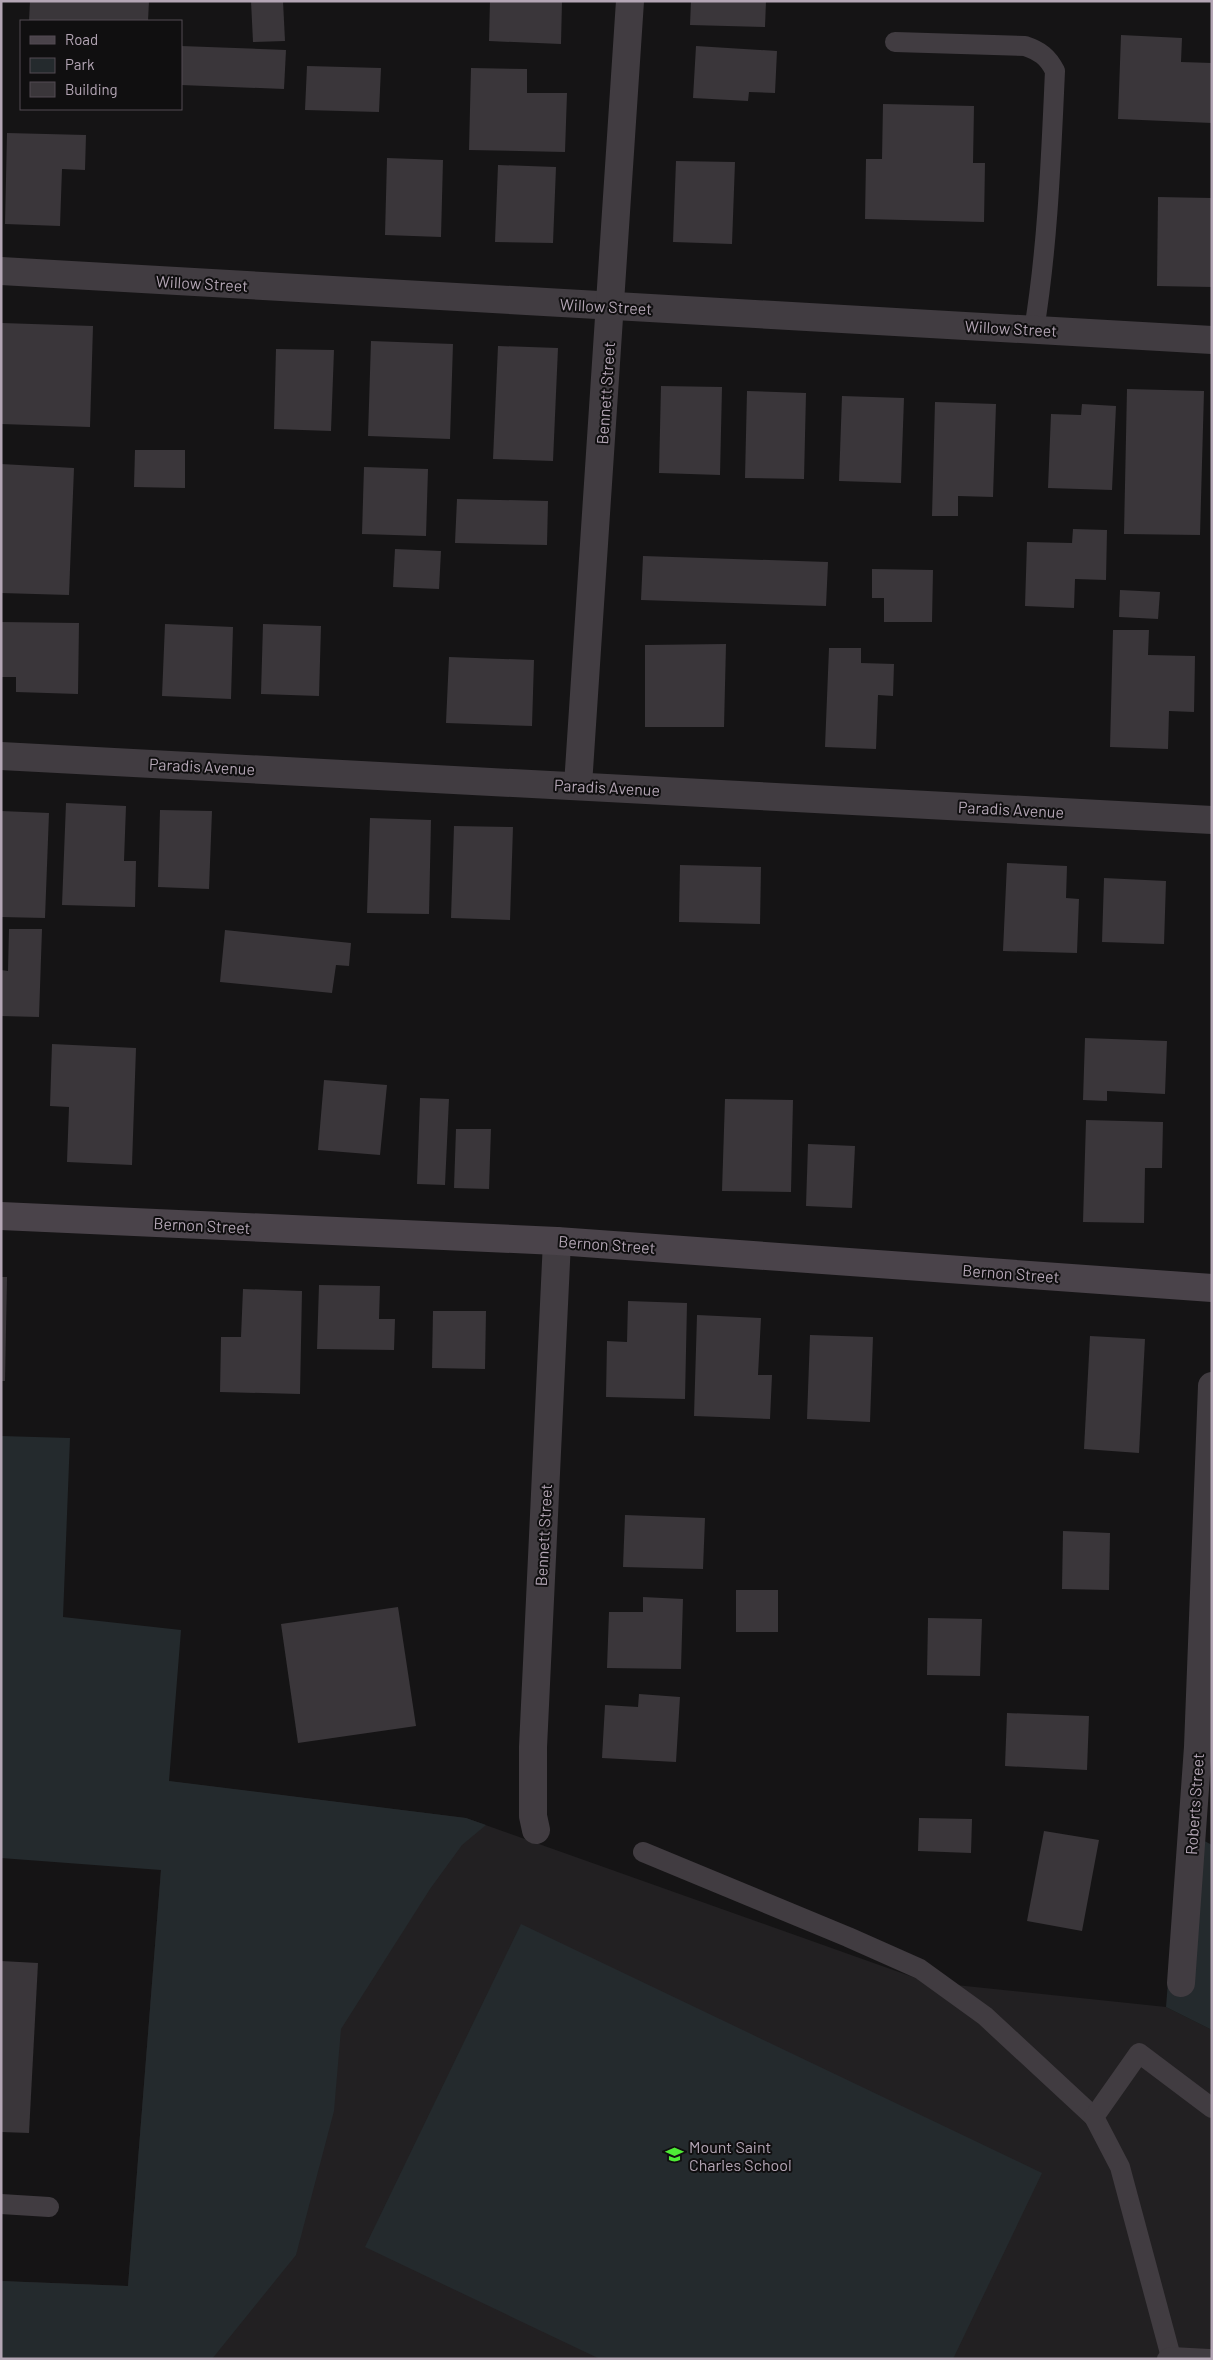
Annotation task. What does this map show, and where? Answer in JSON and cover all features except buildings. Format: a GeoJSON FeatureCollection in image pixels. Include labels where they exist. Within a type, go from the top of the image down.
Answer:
{"type":"FeatureCollection","features":[{"type":"Feature","properties":{"kind":"street","name":"Bennett Street"},"geometry":{"type":"LineString","coordinates":[[578,785],[630,1]]}},
{"type":"Feature","properties":{"kind":"street","name":"Willow Street"},"geometry":{"type":"LineString","coordinates":[[1,271],[1212,340]]}},
{"type":"Feature","properties":{"kind":"street","name":"Paradis Avenue"},"geometry":{"type":"LineString","coordinates":[[1,756],[1212,820]]}},
{"type":"Feature","properties":{"kind":"street","name":"Bernon Street"},"geometry":{"type":"LineString","coordinates":[[1,1216],[557,1240],[1212,1288]]}},
{"type":"Feature","properties":{"kind":"street","name":"Bennett Street"},"geometry":{"type":"LineString","coordinates":[[536,1830],[533,1816],[533,1747],[557,1240]]}},
{"type":"Feature","properties":{"kind":"street","name":"Roberts Street"},"geometry":{"type":"LineString","coordinates":[[1181,1982],[1205,1751],[1212,1386]]}},
{"type":"Feature","properties":{"kind":"lane"},"geometry":{"type":"LineString","coordinates":[[895,42],[1025,46],[1040,51],[1051,63],[1055,71],[1050,177],[1040,290],[1034,330]]}},
{"type":"Feature","properties":{"kind":"lane"},"geometry":{"type":"LineString","coordinates":[[642,1852],[848,1936],[920,1969],[985,2016],[1094,2117],[1120,2167],[1179,2358],[1209,2359]]}},
{"type":"Feature","properties":{"kind":"lane"},"geometry":{"type":"LineString","coordinates":[[1094,2117],[1139,2053],[1212,2108]]}},
{"type":"Feature","properties":{"kind":"lane"},"geometry":{"type":"LineString","coordinates":[[1,2204],[49,2207]]}},
{"type":"Feature","properties":{"kind":"shaded area","name":"Mount Saint Charles School"},"geometry":{"type":"Polygon","coordinates":[[[168,1781],[466,1818],[927,1982],[1166,2007],[1212,2030],[1212,2359],[1,2359],[1,2281],[128,2286],[168,1781]]]}},
{"type":"Feature","properties":{"kind":"green space"},"geometry":{"type":"Polygon","coordinates":[[[1,1436],[70,1438],[63,1617],[181,1630],[169,1781],[466,1818],[486,1825],[462,1845],[430,1889],[341,2029],[334,2111],[296,2255],[212,2359],[1,2359],[1,2281],[128,2286],[161,1870],[1,1858],[1,1436]]]}},
{"type":"Feature","properties":{"kind":"green space"},"geometry":{"type":"Polygon","coordinates":[[[1180,1828],[1212,1845],[1212,2030],[1166,2007],[1180,1828]]]}},
{"type":"Feature","properties":{"kind":"green space"},"geometry":{"type":"Polygon","coordinates":[[[521,1924],[1042,2173],[953,2359],[600,2359],[365,2247],[521,1924]]]}},
{"type":"Feature","properties":{"kind":"place","name":"Mount Saint Charles School"},"geometry":{"type":"Point","coordinates":[675,2155]}}]}
